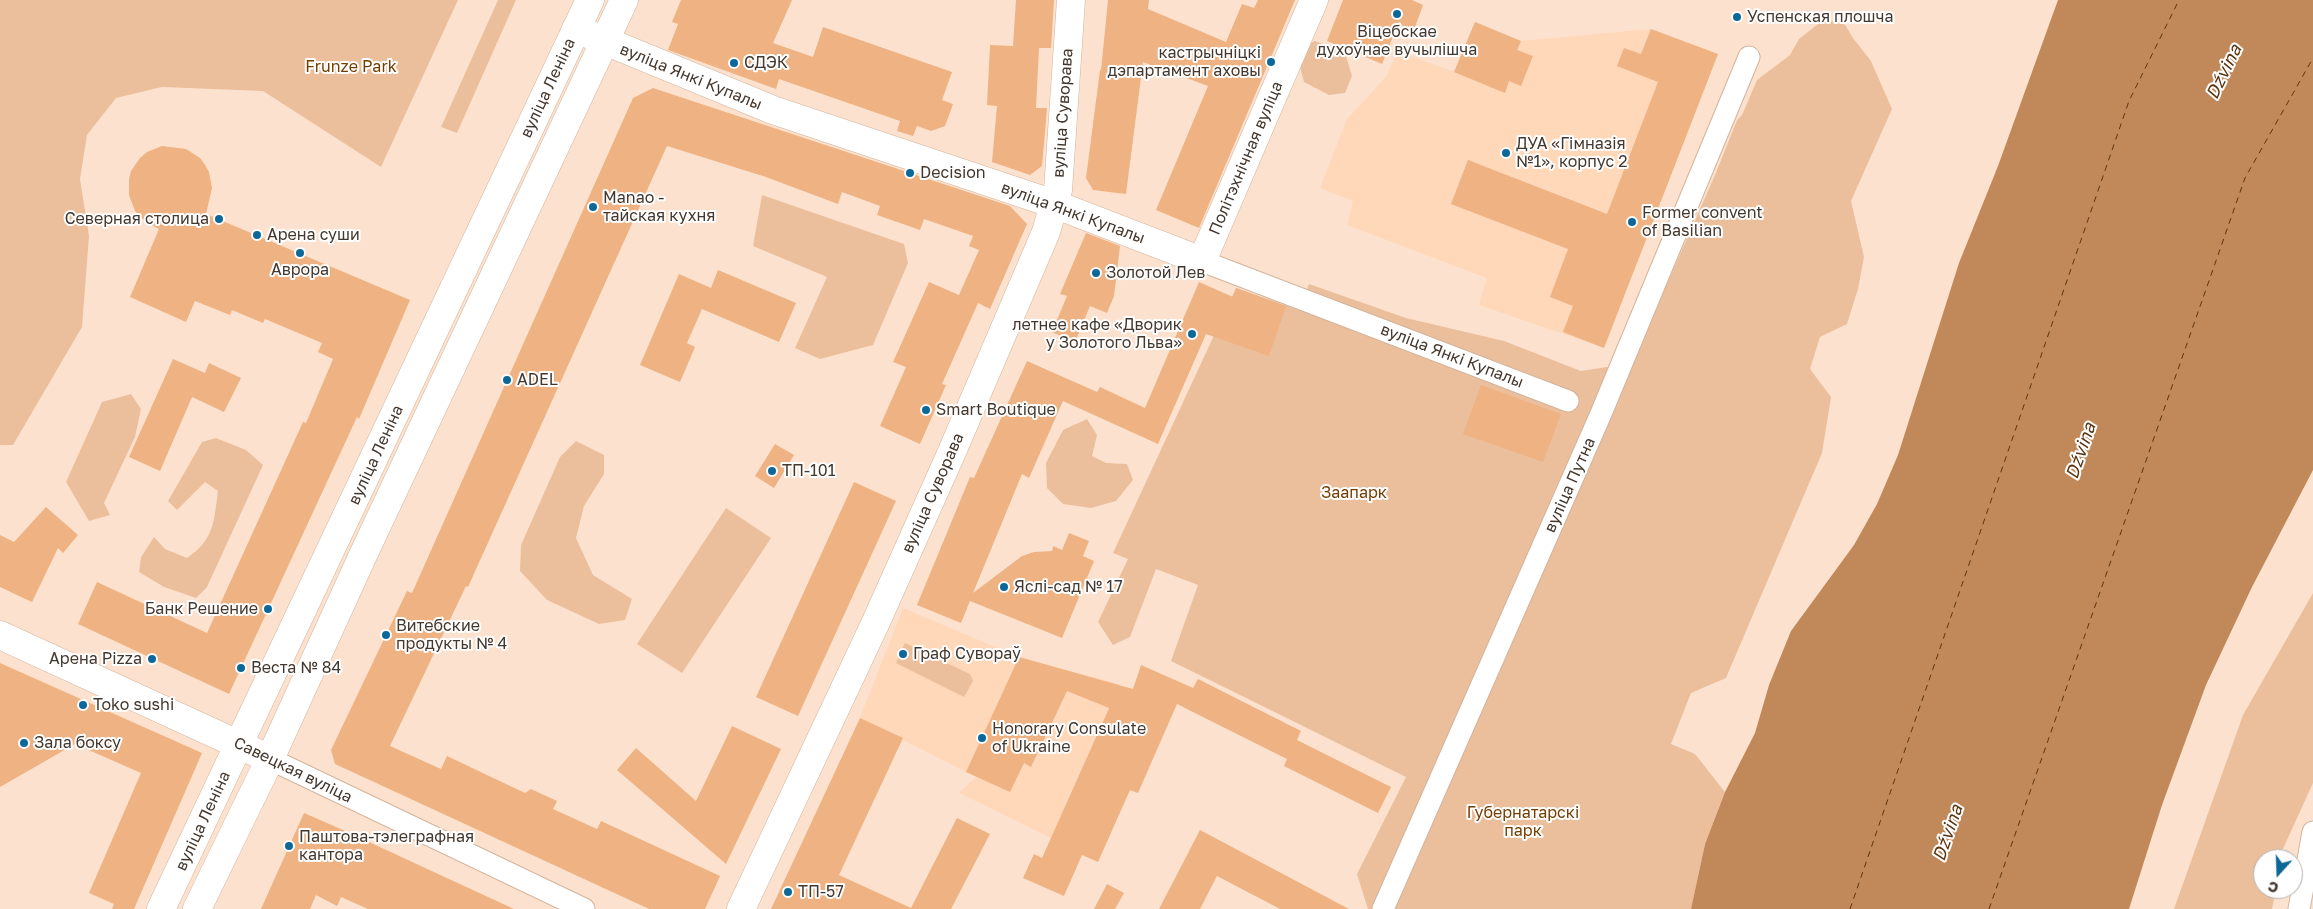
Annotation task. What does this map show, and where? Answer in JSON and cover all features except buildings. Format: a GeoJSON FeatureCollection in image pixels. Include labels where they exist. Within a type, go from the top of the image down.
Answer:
{"type":"FeatureCollection","features":[{"type":"Feature","properties":{"kind":"street","name":"вуліца Леніна"},"geometry":{"type":"LineString","coordinates":[[162,909],[590,0]]}},
{"type":"Feature","properties":{"kind":"street","name":"вуліца Леніна"},"geometry":{"type":"LineString","coordinates":[[197,909],[270,759],[364,552],[624,0]]}},
{"type":"Feature","properties":{"kind":"street","name":"вуліца Суворава"},"geometry":{"type":"LineString","coordinates":[[740,909],[874,624],[947,463],[1046,232],[1058,190],[1071,0]]}},
{"type":"Feature","properties":{"kind":"street","name":"Політэхнічная вуліца"},"geometry":{"type":"LineString","coordinates":[[1202,261],[1314,0]]}},
{"type":"Feature","properties":{"kind":"street","name":"вуліца Янкі Купалы"},"geometry":{"type":"LineString","coordinates":[[576,29],[773,110],[1054,204],[1568,401]]}},
{"type":"Feature","properties":{"kind":"street","name":"вуліца Путна"},"geometry":{"type":"LineString","coordinates":[[1382,909],[1600,416],[1749,57]]}},
{"type":"Feature","properties":{"kind":"street","name":"Савецкая вуліца"},"geometry":{"type":"LineString","coordinates":[[0,635],[240,744],[584,909]]}},
{"type":"Feature","properties":{"kind":"street"},"geometry":{"type":"LineString","coordinates":[[2299,909],[2313,832]]}},
{"type":"Feature","properties":{"kind":"shaded area","name":"ДУА «Гімназія №1», корпус 2"},"geometry":{"type":"Polygon","coordinates":[[[1475,22],[1521,41],[1651,29],[1718,54],[1604,348],[1479,305],[1487,278],[1347,225],[1353,201],[1320,188],[1347,119],[1386,77],[1398,51],[1454,72],[1475,22]]]}},
{"type":"Feature","properties":{"kind":"shaded area"},"geometry":{"type":"Polygon","coordinates":[[[903,608],[1019,657],[1119,684],[1051,838],[959,793],[976,777],[860,718],[903,608]]]}},
{"type":"Feature","properties":{"kind":"green space","name":"Frunze Park"},"geometry":{"type":"Polygon","coordinates":[[[0,0],[458,0],[381,167],[263,91],[162,87],[116,98],[87,135],[80,179],[89,236],[82,327],[13,445],[0,445],[0,0]]]}},
{"type":"Feature","properties":{"kind":"green space"},"geometry":{"type":"Polygon","coordinates":[[[498,0],[516,0],[457,133],[441,127],[498,0]]]}},
{"type":"Feature","properties":{"kind":"green space"},"geometry":{"type":"Polygon","coordinates":[[[1823,20],[1844,23],[1871,61],[1892,109],[1851,201],[1864,257],[1858,289],[1847,324],[1820,337],[1810,369],[1831,397],[1822,453],[1726,678],[1691,693],[1671,744],[1695,754],[1725,792],[1705,844],[1691,909],[1368,909],[1357,874],[1406,777],[1171,661],[1198,585],[1156,569],[1130,637],[1113,645],[1098,622],[1128,559],[1113,553],[1236,288],[1299,310],[1309,284],[1406,318],[1504,341],[1581,371],[1632,363],[1715,175],[1737,120],[1742,115],[1757,80],[1790,55],[1799,39],[1823,20]]]}},
{"type":"Feature","properties":{"kind":"green space"},"geometry":{"type":"Polygon","coordinates":[[[1315,41],[1332,47],[1346,56],[1352,76],[1345,93],[1329,95],[1304,82],[1299,63],[1306,45],[1315,41]]]}},
{"type":"Feature","properties":{"kind":"green space"},"geometry":{"type":"Polygon","coordinates":[[[762,195],[904,244],[908,263],[873,345],[820,359],[795,348],[827,277],[753,246],[762,195]]]}},
{"type":"Feature","properties":{"kind":"green space"},"geometry":{"type":"Polygon","coordinates":[[[131,394],[141,409],[135,437],[104,503],[110,515],[89,521],[66,482],[102,402],[131,394]]]}},
{"type":"Feature","properties":{"kind":"green space"},"geometry":{"type":"Polygon","coordinates":[[[1087,419],[1097,435],[1092,456],[1106,463],[1127,464],[1133,480],[1116,501],[1091,508],[1063,504],[1047,488],[1046,463],[1063,430],[1087,419]]]}},
{"type":"Feature","properties":{"kind":"green space"},"geometry":{"type":"Polygon","coordinates":[[[216,438],[246,450],[263,465],[207,587],[196,598],[164,587],[139,572],[141,557],[154,537],[165,549],[187,558],[208,537],[214,521],[218,491],[205,482],[177,510],[168,501],[202,442],[216,438]]]}},
{"type":"Feature","properties":{"kind":"green space"},"geometry":{"type":"Polygon","coordinates":[[[576,441],[604,455],[604,474],[584,506],[576,538],[593,575],[632,599],[625,620],[599,624],[547,600],[520,571],[521,545],[560,457],[576,441]]]}},
{"type":"Feature","properties":{"kind":"green space"},"geometry":{"type":"Polygon","coordinates":[[[726,508],[771,538],[682,673],[637,644],[726,508]]]}},
{"type":"Feature","properties":{"kind":"green space"},"geometry":{"type":"Polygon","coordinates":[[[2313,593],[2313,783],[2283,849],[2253,849],[2253,899],[2274,899],[2272,909],[2174,909],[2243,715],[2313,593]]]}},
{"type":"Feature","properties":{"kind":"green space"},"geometry":{"type":"Polygon","coordinates":[[[905,643],[970,674],[973,681],[964,697],[896,663],[905,643]]]}},
{"type":"Feature","properties":{"kind":"water","name":"Dźvina"},"geometry":{"type":"Polygon","coordinates":[[[2058,0],[2313,0],[2313,470],[2252,587],[2206,685],[2162,805],[2129,909],[1691,909],[1705,844],[1725,792],[1755,733],[1769,685],[1791,631],[1854,545],[1877,504],[1898,455],[1959,263],[1998,166],[2058,0]]]}},
{"type":"Feature","properties":{"kind":"ferry route"},"geometry":{"type":"LineString","coordinates":[[1850,909],[2129,101],[2179,0]]}},
{"type":"Feature","properties":{"kind":"ferry route"},"geometry":{"type":"LineString","coordinates":[[1989,909],[2245,178],[2313,58]]}},
{"type":"Feature","properties":{"kind":"place","name":"Віцебскае духоўнае вучылішча"},"geometry":{"type":"Point","coordinates":[1397,14]}},
{"type":"Feature","properties":{"kind":"place","name":"Успенская плошча"},"geometry":{"type":"Point","coordinates":[1737,17]}},
{"type":"Feature","properties":{"kind":"place","name":"кастрычніцкі дэпартамент аховы"},"geometry":{"type":"Point","coordinates":[1271,62]}},
{"type":"Feature","properties":{"kind":"place","name":"СДЭК"},"geometry":{"type":"Point","coordinates":[734,63]}},
{"type":"Feature","properties":{"kind":"place","name":"ДУА «Гімназія №1», корпус 2"},"geometry":{"type":"Point","coordinates":[1506,153]}},
{"type":"Feature","properties":{"kind":"place","name":"Decision"},"geometry":{"type":"Point","coordinates":[910,173]}},
{"type":"Feature","properties":{"kind":"place","name":"Manao - тайская кухня"},"geometry":{"type":"Point","coordinates":[593,207]}},
{"type":"Feature","properties":{"kind":"place","name":"Северная столица"},"geometry":{"type":"Point","coordinates":[219,219]}},
{"type":"Feature","properties":{"kind":"place","name":"Former convent of Basilian"},"geometry":{"type":"Point","coordinates":[1632,222]}},
{"type":"Feature","properties":{"kind":"place","name":"Арена суши"},"geometry":{"type":"Point","coordinates":[257,235]}},
{"type":"Feature","properties":{"kind":"place","name":"Аврора"},"geometry":{"type":"Point","coordinates":[300,253]}},
{"type":"Feature","properties":{"kind":"place","name":"Золотой Лев"},"geometry":{"type":"Point","coordinates":[1096,273]}},
{"type":"Feature","properties":{"kind":"place","name":"летнее кафе «Дворик у Золотого Льва»"},"geometry":{"type":"Point","coordinates":[1192,334]}},
{"type":"Feature","properties":{"kind":"place","name":"ADEL"},"geometry":{"type":"Point","coordinates":[507,380]}},
{"type":"Feature","properties":{"kind":"place","name":"Smart Boutique"},"geometry":{"type":"Point","coordinates":[926,410]}},
{"type":"Feature","properties":{"kind":"place","name":"ТП-101"},"geometry":{"type":"Point","coordinates":[772,471]}},
{"type":"Feature","properties":{"kind":"place","name":"Яслі-сад № 17"},"geometry":{"type":"Point","coordinates":[1004,587]}},
{"type":"Feature","properties":{"kind":"place","name":"Банк Решение"},"geometry":{"type":"Point","coordinates":[268,609]}},
{"type":"Feature","properties":{"kind":"place","name":"Витебские продукты № 4"},"geometry":{"type":"Point","coordinates":[386,635]}},
{"type":"Feature","properties":{"kind":"place","name":"Граф Сувораў"},"geometry":{"type":"Point","coordinates":[903,654]}},
{"type":"Feature","properties":{"kind":"place","name":"Арена Pizza"},"geometry":{"type":"Point","coordinates":[152,659]}},
{"type":"Feature","properties":{"kind":"place","name":"Веста № 84"},"geometry":{"type":"Point","coordinates":[241,668]}},
{"type":"Feature","properties":{"kind":"place","name":"Toko sushi"},"geometry":{"type":"Point","coordinates":[83,705]}},
{"type":"Feature","properties":{"kind":"place","name":"Honorary Consulate of Ukraine"},"geometry":{"type":"Point","coordinates":[982,738]}},
{"type":"Feature","properties":{"kind":"place","name":"Зала боксу"},"geometry":{"type":"Point","coordinates":[24,743]}},
{"type":"Feature","properties":{"kind":"place","name":"Паштова-тэлеграфная кантора"},"geometry":{"type":"Point","coordinates":[289,846]}},
{"type":"Feature","properties":{"kind":"place","name":"ТП-57"},"geometry":{"type":"Point","coordinates":[788,892]}},
{"type":"Feature","properties":{"kind":"park label","name":"Заапарк"},"geometry":{"type":"Point","coordinates":[1354,493]}},
{"type":"Feature","properties":{"kind":"park label","name":"Губернатарскі парк"},"geometry":{"type":"Point","coordinates":[1523,822]}}]}
